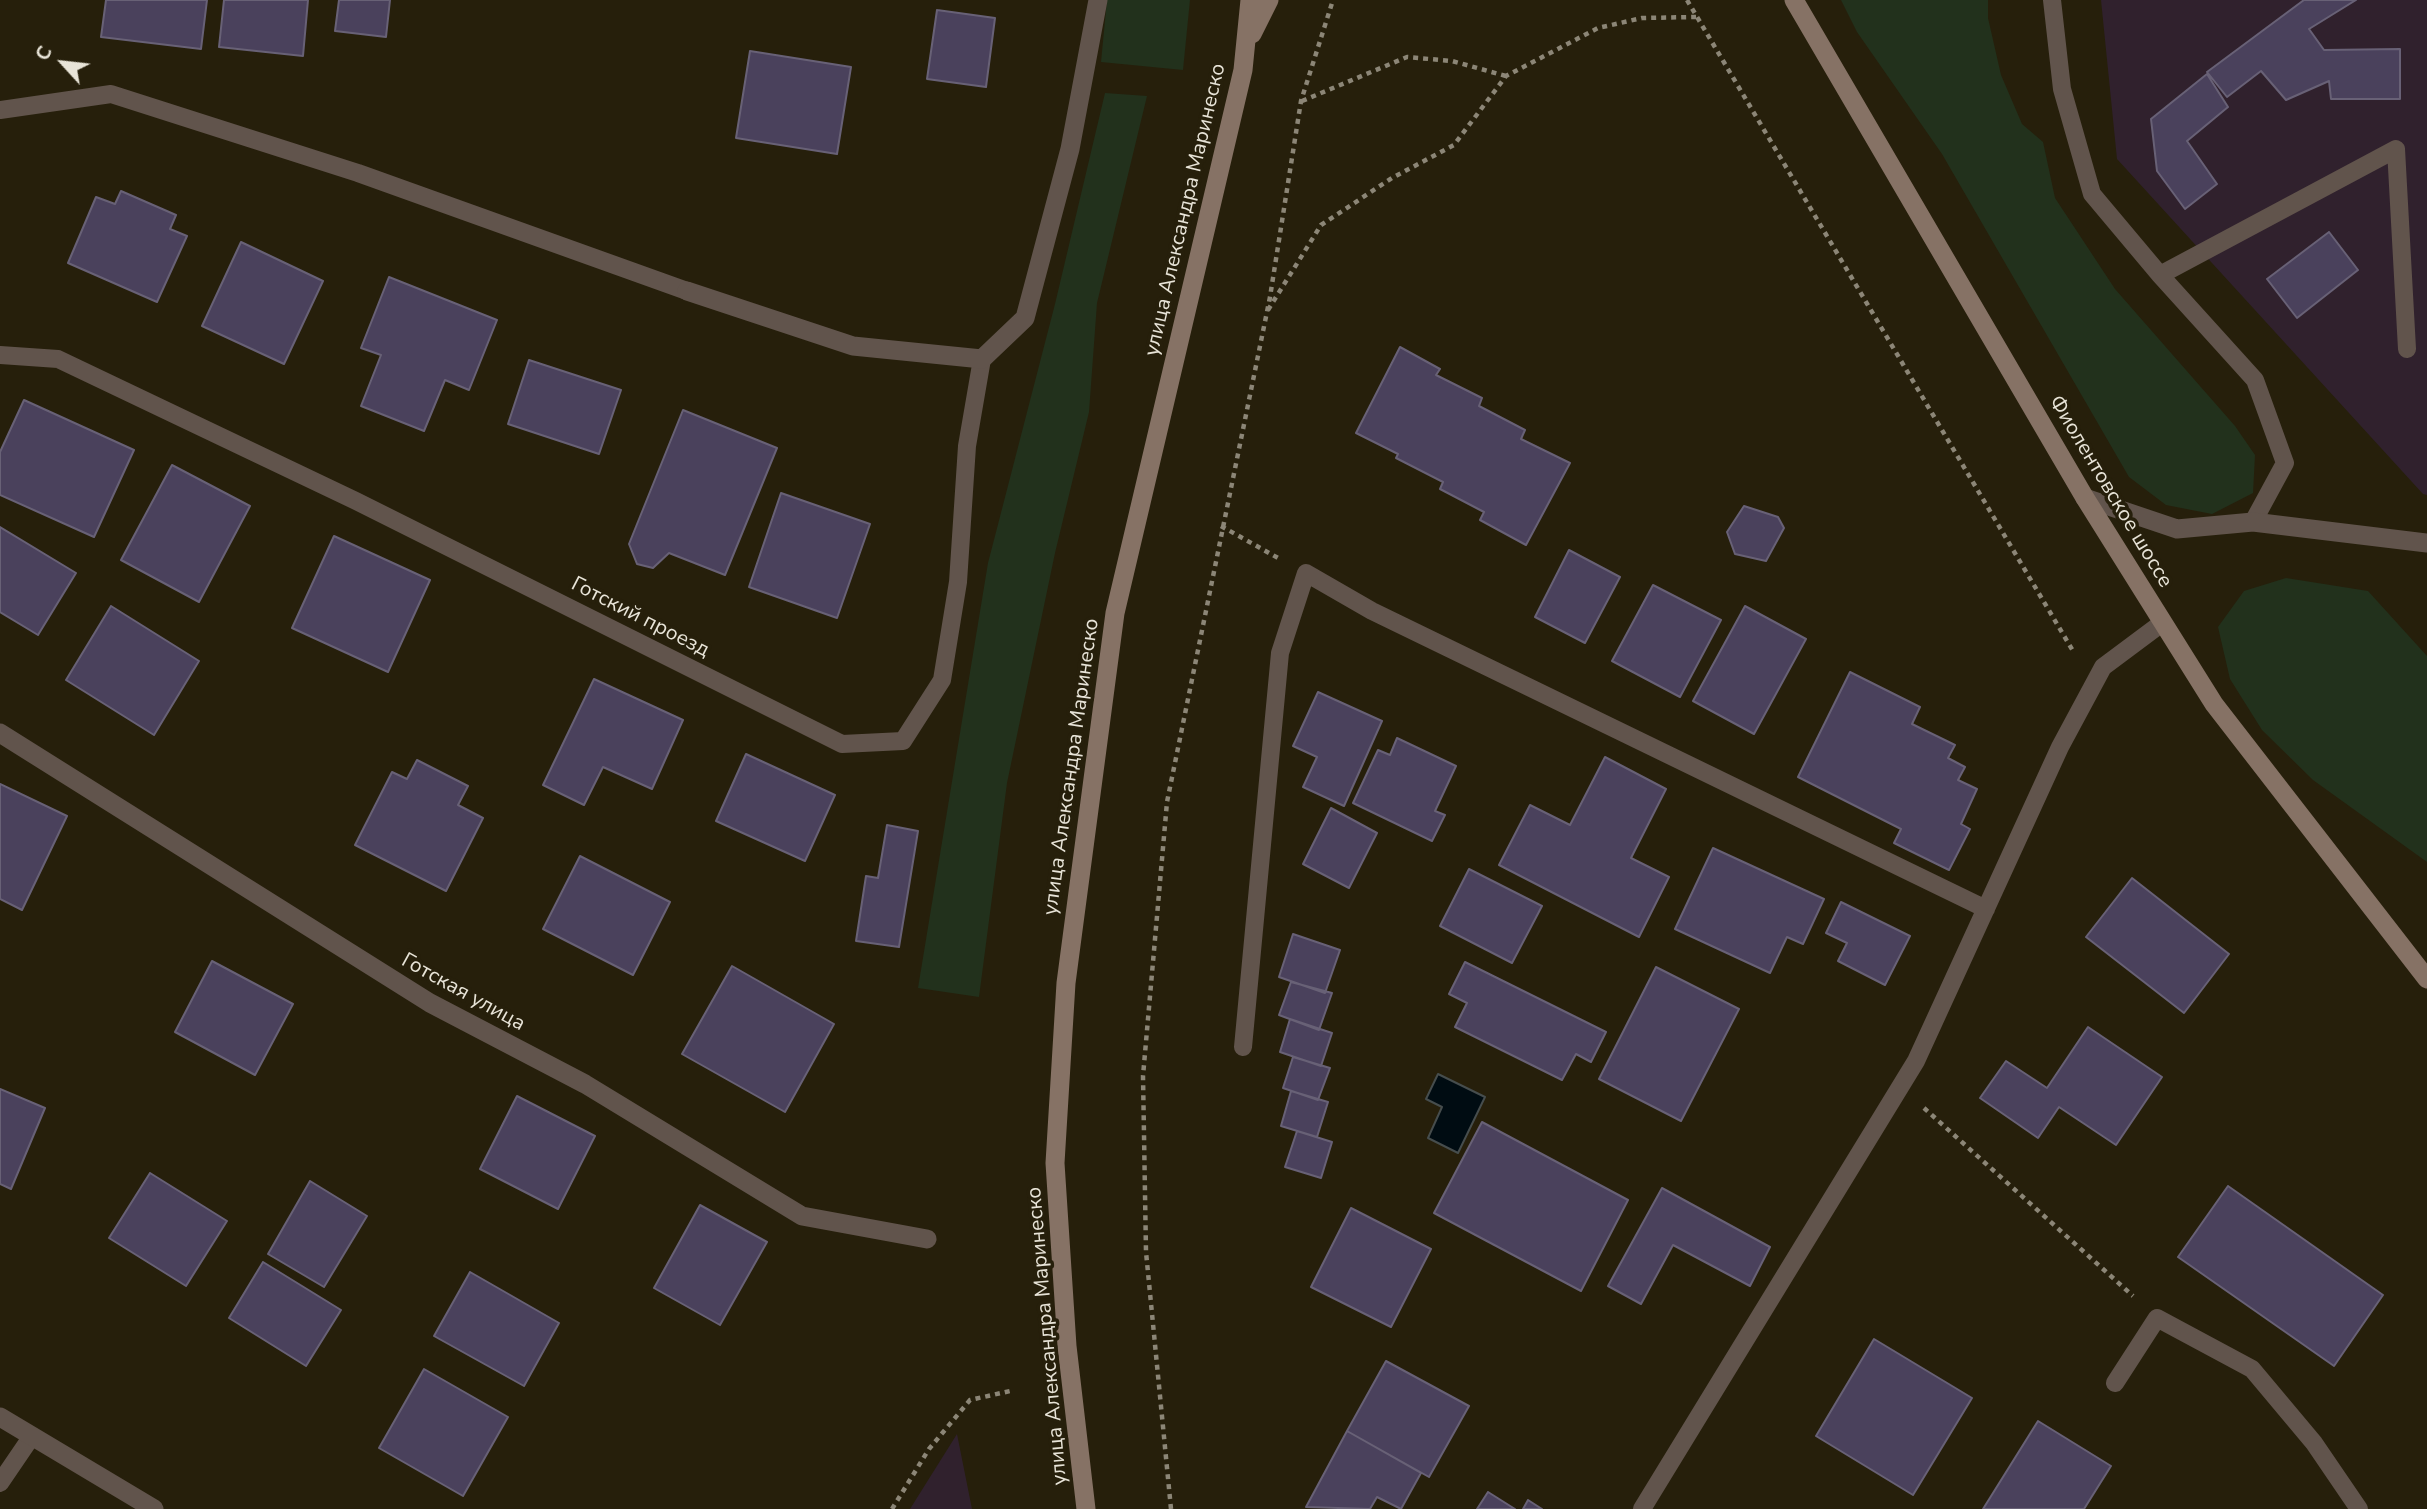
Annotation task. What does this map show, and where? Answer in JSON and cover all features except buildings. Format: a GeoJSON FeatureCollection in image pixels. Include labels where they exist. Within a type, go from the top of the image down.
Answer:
{"type":"FeatureCollection","features":[{"type":"Feature","properties":{"kind":"main road","name":"улица Александра Маринеско"},"geometry":{"type":"LineString","coordinates":[[1086,1509],[1067,1346],[1055,1163],[1066,983],[1115,613],[1247,44],[1250,0]]}},
{"type":"Feature","properties":{"kind":"main road","name":"улица Александра Маринеско"},"geometry":{"type":"LineString","coordinates":[[1247,44],[1269,0]]}},
{"type":"Feature","properties":{"kind":"main road","name":"Фиолентовское шоссе"},"geometry":{"type":"LineString","coordinates":[[1794,0],[2085,498],[2214,704],[2427,979]]}},
{"type":"Feature","properties":{"kind":"street"},"geometry":{"type":"LineString","coordinates":[[687,291],[853,346],[982,359],[1025,318],[1070,149],[1098,0]]}},
{"type":"Feature","properties":{"kind":"street"},"geometry":{"type":"LineString","coordinates":[[2085,498],[2177,529],[2253,522],[2427,543]]}},
{"type":"Feature","properties":{"kind":"street","name":"Готская улица"},"geometry":{"type":"LineString","coordinates":[[0,733],[430,1003],[585,1084],[802,1216],[927,1239]]}},
{"type":"Feature","properties":{"kind":"street"},"geometry":{"type":"LineString","coordinates":[[0,1417],[154,1509]]}},
{"type":"Feature","properties":{"kind":"lane"},"geometry":{"type":"LineString","coordinates":[[2052,0],[2062,89],[2092,194],[2160,275],[2255,380],[2286,463],[2253,522]]}},
{"type":"Feature","properties":{"kind":"lane"},"geometry":{"type":"LineString","coordinates":[[0,110],[111,94],[358,173],[687,291]]}},
{"type":"Feature","properties":{"kind":"lane"},"geometry":{"type":"LineString","coordinates":[[2160,275],[2396,149],[2407,349]]}},
{"type":"Feature","properties":{"kind":"lane","name":"Готский проезд"},"geometry":{"type":"LineString","coordinates":[[0,355],[58,359],[356,501],[842,744],[903,741],[942,680],[958,582],[967,446],[982,359]]}},
{"type":"Feature","properties":{"kind":"lane"},"geometry":{"type":"LineString","coordinates":[[1243,1047],[1280,653],[1306,573],[1372,611],[1986,909]]}},
{"type":"Feature","properties":{"kind":"lane"},"geometry":{"type":"LineString","coordinates":[[1642,1509],[1916,1060],[2060,747],[2102,667],[2162,623]]}},
{"type":"Feature","properties":{"kind":"lane"},"geometry":{"type":"LineString","coordinates":[[2115,1383],[2157,1318],[2252,1369],[2314,1443],[2360,1509]]}},
{"type":"Feature","properties":{"kind":"lane"},"geometry":{"type":"LineString","coordinates":[[0,1483],[32,1436]]}},
{"type":"Feature","properties":{"kind":"path"},"geometry":{"type":"LineString","coordinates":[[1171,1509],[1146,1252],[1143,1076],[1167,802],[1266,314],[1301,101],[1333,0]]}},
{"type":"Feature","properties":{"kind":"path"},"geometry":{"type":"LineString","coordinates":[[1686,0],[2075,649],[2069,661]]}},
{"type":"Feature","properties":{"kind":"path"},"geometry":{"type":"LineString","coordinates":[[1266,314],[1321,225],[1392,178],[1454,145],[1506,76],[1598,28],[1642,18],[1696,17]]}},
{"type":"Feature","properties":{"kind":"path"},"geometry":{"type":"LineString","coordinates":[[1301,101],[1407,57],[1452,61],[1506,76]]}},
{"type":"Feature","properties":{"kind":"path"},"geometry":{"type":"LineString","coordinates":[[1221,526],[1306,573]]}},
{"type":"Feature","properties":{"kind":"path"},"geometry":{"type":"LineString","coordinates":[[1900,1087],[2157,1318]]}},
{"type":"Feature","properties":{"kind":"path"},"geometry":{"type":"LineString","coordinates":[[892,1509],[929,1448],[970,1400],[1010,1391]]}},
{"type":"Feature","properties":{"kind":"shaded area"},"geometry":{"type":"Polygon","coordinates":[[[2101,0],[2427,0],[2427,495],[2423,494],[2117,159],[2101,0]]]}},
{"type":"Feature","properties":{"kind":"shaded area"},"geometry":{"type":"Polygon","coordinates":[[[1438,1074],[1485,1097],[1458,1153],[1428,1138],[1442,1107],[1426,1099],[1438,1074]]]}},
{"type":"Feature","properties":{"kind":"shaded area"},"geometry":{"type":"Polygon","coordinates":[[[957,1434],[972,1509],[910,1509],[957,1434]]]}},
{"type":"Feature","properties":{"kind":"green space"},"geometry":{"type":"Polygon","coordinates":[[[1107,0],[1190,0],[1183,70],[1101,62],[1107,0]]]}},
{"type":"Feature","properties":{"kind":"green space"},"geometry":{"type":"Polygon","coordinates":[[[1841,0],[1988,0],[1988,18],[2001,75],[2022,124],[2043,142],[2055,198],[2115,289],[2235,426],[2255,455],[2253,493],[2212,514],[2166,505],[2129,477],[1942,154],[1857,32],[1841,0]]]}},
{"type":"Feature","properties":{"kind":"green space"},"geometry":{"type":"Polygon","coordinates":[[[1105,93],[1147,96],[1097,303],[1089,412],[1055,553],[1007,783],[979,997],[918,988],[988,563],[1055,304],[1105,93]]]}},
{"type":"Feature","properties":{"kind":"green space"},"geometry":{"type":"Polygon","coordinates":[[[2286,578],[2368,591],[2427,656],[2427,862],[2313,780],[2262,730],[2230,679],[2218,627],[2244,591],[2286,578]]]}}]}
